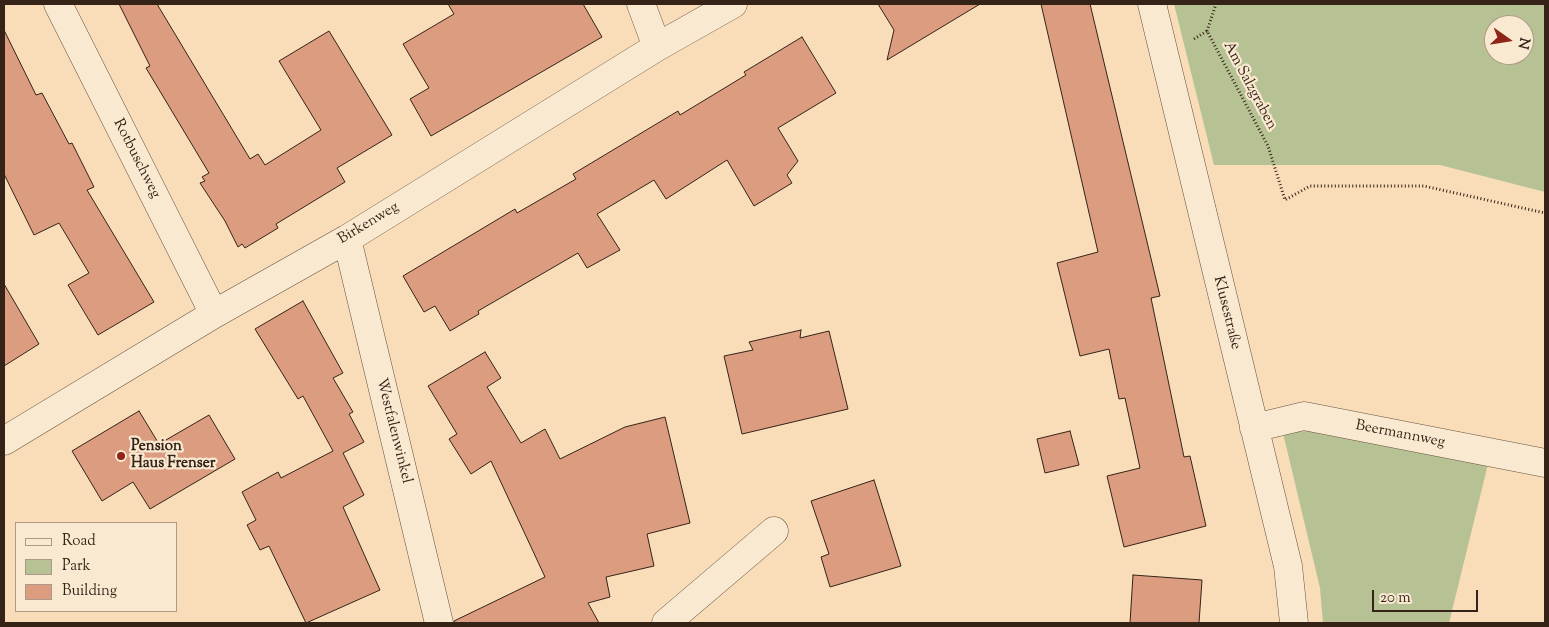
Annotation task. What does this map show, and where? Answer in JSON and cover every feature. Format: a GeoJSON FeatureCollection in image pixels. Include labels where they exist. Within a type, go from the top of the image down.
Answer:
{"type":"FeatureCollection","features":[{"type":"Feature","properties":{"kind":"street","name":"Rotbuschweg"},"geometry":{"type":"LineString","coordinates":[[58,4],[214,314]]}},
{"type":"Feature","properties":{"kind":"street"},"geometry":{"type":"LineString","coordinates":[[642,4],[657,47]]}},
{"type":"Feature","properties":{"kind":"street","name":"Birkenweg"},"geometry":{"type":"LineString","coordinates":[[4,441],[214,314],[347,239],[657,47],[733,4]]}},
{"type":"Feature","properties":{"kind":"street","name":"Klusestraße"},"geometry":{"type":"LineString","coordinates":[[1152,4],[1288,566],[1294,623]]}},
{"type":"Feature","properties":{"kind":"street","name":"Westfalenwinkel"},"geometry":{"type":"LineString","coordinates":[[347,239],[439,623]]}},
{"type":"Feature","properties":{"kind":"street","name":"Beermannweg"},"geometry":{"type":"LineString","coordinates":[[1254,428],[1304,416],[1545,463]]}},
{"type":"Feature","properties":{"kind":"street"},"geometry":{"type":"LineString","coordinates":[[666,623],[774,531]]}},
{"type":"Feature","properties":{"kind":"path"},"geometry":{"type":"LineString","coordinates":[[1207,31],[1216,4]]}},
{"type":"Feature","properties":{"kind":"path","name":"Am Salzgraben"},"geometry":{"type":"LineString","coordinates":[[1165,58],[1207,31],[1268,146],[1284,200],[1310,186],[1424,186],[1545,213]]}},
{"type":"Feature","properties":{"kind":"green space"},"geometry":{"type":"Polygon","coordinates":[[[1174,4],[1545,4],[1545,192],[1440,165],[1214,165],[1174,4]]]}},
{"type":"Feature","properties":{"kind":"green space"},"geometry":{"type":"Polygon","coordinates":[[[1317,430],[1488,464],[1449,623],[1323,623],[1320,588],[1283,433],[1317,430]]]}},
{"type":"Feature","properties":{"kind":"building"},"geometry":{"type":"Polygon","coordinates":[[[119,4],[157,4],[250,159],[258,154],[265,165],[321,130],[279,61],[329,31],[392,135],[337,168],[345,182],[276,224],[278,228],[245,248],[242,244],[238,247],[225,221],[200,183],[205,181],[202,177],[209,173],[146,68],[150,66],[119,4]]]}},
{"type":"Feature","properties":{"kind":"building"},"geometry":{"type":"Polygon","coordinates":[[[448,4],[583,4],[602,37],[431,136],[410,99],[429,88],[403,44],[454,14],[448,4]]]}},
{"type":"Feature","properties":{"kind":"building"},"geometry":{"type":"Polygon","coordinates":[[[878,4],[980,4],[887,60],[894,30],[878,4]]]}},
{"type":"Feature","properties":{"kind":"building"},"geometry":{"type":"Polygon","coordinates":[[[1041,4],[1090,4],[1160,296],[1151,298],[1184,457],[1190,456],[1206,526],[1124,547],[1107,476],[1140,468],[1125,398],[1119,399],[1109,349],[1080,356],[1057,263],[1098,252],[1041,4]]]}},
{"type":"Feature","properties":{"kind":"building"},"geometry":{"type":"Polygon","coordinates":[[[4,30],[36,95],[42,93],[69,144],[72,143],[94,187],[87,190],[154,302],[98,335],[68,285],[89,273],[59,223],[34,235],[4,174],[4,30]]]}},
{"type":"Feature","properties":{"kind":"building"},"geometry":{"type":"Polygon","coordinates":[[[802,37],[836,93],[778,128],[798,161],[787,175],[792,183],[754,206],[727,160],[666,199],[654,180],[597,214],[620,250],[587,268],[578,253],[478,311],[479,314],[450,331],[435,306],[424,312],[403,276],[515,209],[517,213],[576,179],[573,174],[678,111],[680,115],[746,75],[744,72],[802,37]]]}},
{"type":"Feature","properties":{"kind":"building"},"geometry":{"type":"Polygon","coordinates":[[[4,284],[39,344],[4,366],[4,284]]]}},
{"type":"Feature","properties":{"kind":"building"},"geometry":{"type":"Polygon","coordinates":[[[303,301],[343,373],[333,378],[353,412],[349,414],[364,442],[343,453],[364,495],[343,507],[380,590],[306,623],[269,546],[260,550],[247,525],[256,520],[242,492],[278,472],[281,478],[333,451],[303,396],[298,399],[255,329],[303,301]]]}},
{"type":"Feature","properties":{"kind":"building"},"geometry":{"type":"Polygon","coordinates":[[[801,330],[800,338],[829,331],[848,409],[742,434],[724,356],[753,350],[749,342],[801,330]]]}},
{"type":"Feature","properties":{"kind":"building"},"geometry":{"type":"Polygon","coordinates":[[[485,352],[501,378],[487,387],[521,443],[545,429],[560,459],[625,427],[665,417],[690,523],[647,534],[654,566],[606,577],[610,597],[588,603],[599,623],[454,623],[454,621],[545,577],[491,461],[471,474],[449,439],[457,434],[428,386],[485,352]]]}},
{"type":"Feature","properties":{"kind":"building"},"geometry":{"type":"Polygon","coordinates":[[[139,411],[159,444],[209,415],[235,459],[150,509],[133,482],[102,501],[72,451],[139,411]]]}},
{"type":"Feature","properties":{"kind":"building"},"geometry":{"type":"Polygon","coordinates":[[[1070,431],[1079,465],[1045,473],[1037,439],[1070,431]]]}},
{"type":"Feature","properties":{"kind":"building"},"geometry":{"type":"Polygon","coordinates":[[[874,480],[901,566],[830,587],[821,557],[829,554],[811,501],[874,480]]]}},
{"type":"Feature","properties":{"kind":"building"},"geometry":{"type":"Polygon","coordinates":[[[1133,575],[1202,580],[1199,623],[1130,623],[1133,575]]]}},
{"type":"Feature","properties":{"kind":"place","name":"Pension Haus Frenser"},"geometry":{"type":"Point","coordinates":[121,456]}}]}
